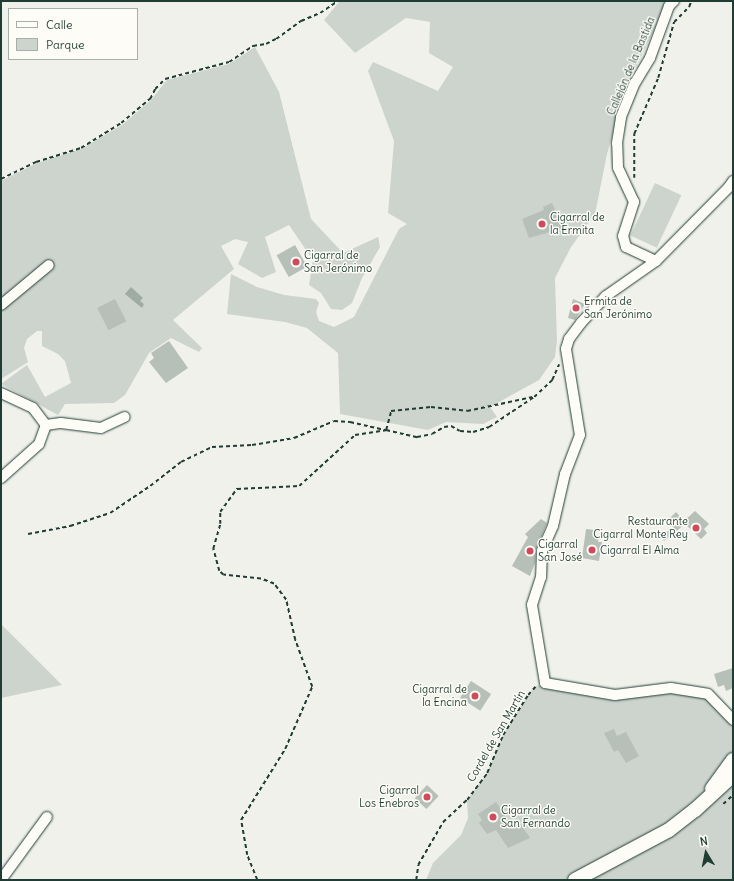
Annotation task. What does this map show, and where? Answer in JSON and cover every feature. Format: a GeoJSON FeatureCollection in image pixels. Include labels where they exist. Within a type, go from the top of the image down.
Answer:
{"type":"FeatureCollection","features":[{"type":"Feature","properties":{"kind":"main road"},"geometry":{"type":"LineString","coordinates":[[704,802],[721,774],[733,760]]}},
{"type":"Feature","properties":{"kind":"main road"},"geometry":{"type":"LineString","coordinates":[[574,880],[654,839],[704,802],[733,776]]}},
{"type":"Feature","properties":{"kind":"street","name":"Callejón de la Bastida"},"geometry":{"type":"LineString","coordinates":[[632,198],[618,167],[616,143],[621,117],[635,82],[650,58],[668,6],[674,1]]}},
{"type":"Feature","properties":{"kind":"street"},"geometry":{"type":"LineString","coordinates":[[733,181],[729,187],[656,261],[606,296],[581,323],[569,339],[566,349],[580,435],[565,474],[553,526],[542,551],[541,577],[532,605],[545,683],[615,695],[671,688],[708,694],[733,720]]}},
{"type":"Feature","properties":{"kind":"street"},"geometry":{"type":"LineString","coordinates":[[632,198],[634,202],[623,236],[626,247],[656,261]]}},
{"type":"Feature","properties":{"kind":"street"},"geometry":{"type":"LineString","coordinates":[[1,306],[49,265]]}},
{"type":"Feature","properties":{"kind":"street"},"geometry":{"type":"LineString","coordinates":[[1,393],[34,408],[46,425]]}},
{"type":"Feature","properties":{"kind":"street"},"geometry":{"type":"LineString","coordinates":[[46,425],[61,423],[101,428],[125,417]]}},
{"type":"Feature","properties":{"kind":"street"},"geometry":{"type":"LineString","coordinates":[[1,478],[39,444],[46,425]]}},
{"type":"Feature","properties":{"kind":"street"},"geometry":{"type":"LineString","coordinates":[[1,880],[47,817]]}},
{"type":"Feature","properties":{"kind":"path"},"geometry":{"type":"LineString","coordinates":[[1,179],[36,162],[81,148],[121,123],[150,99],[155,89],[165,79],[228,62],[253,46],[266,44],[282,36],[301,20],[320,14],[338,1]]}},
{"type":"Feature","properties":{"kind":"path"},"geometry":{"type":"LineString","coordinates":[[632,198],[635,159],[634,134],[658,78],[674,22],[689,7],[691,1]]}},
{"type":"Feature","properties":{"kind":"path"},"geometry":{"type":"LineString","coordinates":[[28,534],[70,526],[110,512],[150,486],[181,462],[212,447],[252,445],[294,438],[334,422],[350,422],[417,437],[432,434],[444,427],[451,426],[460,431],[473,432],[489,427],[534,397],[552,380]]}},
{"type":"Feature","properties":{"kind":"path"},"geometry":{"type":"LineString","coordinates":[[386,430],[391,411],[431,407],[467,411],[534,397]]}},
{"type":"Feature","properties":{"kind":"path"},"geometry":{"type":"LineString","coordinates":[[257,880],[247,855],[241,820],[284,749],[312,687],[295,640],[286,600],[274,584],[261,578],[224,575],[219,571],[213,549],[220,524],[220,512],[237,489],[299,486],[355,435],[386,430]]}},
{"type":"Feature","properties":{"kind":"path","name":"Cordel de San Martín"},"geometry":{"type":"LineString","coordinates":[[416,880],[418,865],[443,822],[467,800],[487,773],[504,735],[528,695],[534,688],[545,683]]}},
{"type":"Feature","properties":{"kind":"path"},"geometry":{"type":"LineString","coordinates":[[723,804],[733,795]]}},
{"type":"Feature","properties":{"kind":"green space"},"geometry":{"type":"Polygon","coordinates":[[[340,1],[668,1],[625,90],[607,154],[595,214],[571,247],[555,278],[557,341],[555,357],[539,380],[490,407],[497,417],[483,424],[446,422],[428,430],[340,414],[338,353],[307,328],[285,322],[227,314],[231,274],[257,287],[284,295],[316,299],[319,303],[316,312],[319,321],[334,327],[354,317],[399,229],[407,224],[388,213],[394,141],[368,71],[373,62],[438,91],[453,67],[429,53],[430,22],[406,18],[355,53],[324,20],[340,1]]]}},
{"type":"Feature","properties":{"kind":"green space"},"geometry":{"type":"Polygon","coordinates":[[[255,47],[279,92],[311,219],[343,253],[378,237],[380,247],[362,278],[352,303],[342,310],[331,309],[321,293],[309,285],[313,260],[289,225],[265,237],[276,272],[262,278],[238,264],[248,242],[235,239],[221,246],[234,269],[173,320],[202,348],[199,352],[171,338],[149,353],[125,395],[114,403],[65,404],[58,415],[1,384],[27,365],[45,397],[71,383],[65,361],[58,354],[42,346],[42,331],[37,331],[27,339],[24,348],[28,362],[1,379],[1,181],[37,163],[81,149],[122,125],[151,100],[167,80],[229,64],[255,47]]]}},
{"type":"Feature","properties":{"kind":"green space"},"geometry":{"type":"Polygon","coordinates":[[[655,183],[681,195],[657,248],[630,236],[655,183]]]}},
{"type":"Feature","properties":{"kind":"green space"},"geometry":{"type":"Polygon","coordinates":[[[1,624],[62,685],[1,698],[1,624]]]}},
{"type":"Feature","properties":{"kind":"green space"},"geometry":{"type":"Polygon","coordinates":[[[545,683],[615,695],[671,688],[708,694],[733,720],[733,880],[426,880],[433,863],[461,835],[468,818],[467,800],[487,773],[503,735],[534,687],[545,683]]]}},
{"type":"Feature","properties":{"kind":"shaded area"},"geometry":{"type":"Polygon","coordinates":[[[131,287],[143,298],[140,301],[144,304],[142,308],[125,294],[131,287]]]}},
{"type":"Feature","properties":{"kind":"building","name":"Cigarral de la Ermita"},"geometry":{"type":"Polygon","coordinates":[[[552,203],[563,228],[529,238],[522,219],[544,210],[543,207],[552,203]]]}},
{"type":"Feature","properties":{"kind":"building","name":"Cigarral de San Jerónimo"},"geometry":{"type":"Polygon","coordinates":[[[295,245],[307,267],[289,277],[277,255],[295,245]]]}},
{"type":"Feature","properties":{"kind":"building"},"geometry":{"type":"Polygon","coordinates":[[[115,299],[126,321],[109,330],[97,308],[115,299]]]}},
{"type":"Feature","properties":{"kind":"building","name":"Ermita de San Jerónimo"},"geometry":{"type":"Polygon","coordinates":[[[573,299],[585,304],[575,320],[568,318],[573,299]]]}},
{"type":"Feature","properties":{"kind":"building"},"geometry":{"type":"Polygon","coordinates":[[[169,341],[188,368],[166,383],[149,362],[154,358],[151,353],[169,341]]]}},
{"type":"Feature","properties":{"kind":"building"},"geometry":{"type":"Polygon","coordinates":[[[695,511],[709,524],[704,529],[707,533],[701,539],[685,524],[664,541],[660,535],[674,528],[667,521],[676,512],[684,521],[695,511]]]}},
{"type":"Feature","properties":{"kind":"building","name":"Cigarral San José"},"geometry":{"type":"Polygon","coordinates":[[[541,519],[547,523],[536,549],[535,563],[530,576],[512,566],[528,537],[525,534],[541,519]]]}},
{"type":"Feature","properties":{"kind":"building","name":"Cigarral El Alma"},"geometry":{"type":"Polygon","coordinates":[[[586,529],[594,530],[593,535],[599,536],[598,542],[602,542],[599,561],[582,558],[586,529]]]}},
{"type":"Feature","properties":{"kind":"building"},"geometry":{"type":"Polygon","coordinates":[[[733,668],[733,688],[726,691],[724,685],[718,687],[714,674],[733,668]]]}},
{"type":"Feature","properties":{"kind":"building","name":"Cigarral de la Encina"},"geometry":{"type":"Polygon","coordinates":[[[471,681],[491,694],[480,711],[460,698],[471,681]]]}},
{"type":"Feature","properties":{"kind":"building"},"geometry":{"type":"Polygon","coordinates":[[[614,729],[617,736],[626,732],[639,756],[626,763],[618,750],[614,752],[604,733],[614,729]]]}},
{"type":"Feature","properties":{"kind":"building","name":"Cigarral Los Enebros"},"geometry":{"type":"Polygon","coordinates":[[[427,785],[439,796],[426,809],[415,798],[427,785]]]}},
{"type":"Feature","properties":{"kind":"building"},"geometry":{"type":"Polygon","coordinates":[[[496,802],[513,827],[520,823],[530,838],[508,848],[496,830],[487,834],[479,823],[482,820],[478,814],[496,802]]]}},
{"type":"Feature","properties":{"kind":"place","name":"Cigarral de la Ermita"},"geometry":{"type":"Point","coordinates":[542,224]}},
{"type":"Feature","properties":{"kind":"place","name":"Cigarral de San Jerónimo"},"geometry":{"type":"Point","coordinates":[296,262]}},
{"type":"Feature","properties":{"kind":"place","name":"Ermita de San Jerónimo"},"geometry":{"type":"Point","coordinates":[576,308]}},
{"type":"Feature","properties":{"kind":"place","name":"Restaurante Cigarral Monte Rey"},"geometry":{"type":"Point","coordinates":[696,528]}},
{"type":"Feature","properties":{"kind":"place","name":"Cigarral El Alma"},"geometry":{"type":"Point","coordinates":[592,550]}},
{"type":"Feature","properties":{"kind":"place","name":"Cigarral San José"},"geometry":{"type":"Point","coordinates":[530,551]}},
{"type":"Feature","properties":{"kind":"place","name":"Cigarral de la Encina"},"geometry":{"type":"Point","coordinates":[475,696]}},
{"type":"Feature","properties":{"kind":"place","name":"Cigarral Los Enebros"},"geometry":{"type":"Point","coordinates":[427,797]}},
{"type":"Feature","properties":{"kind":"place","name":"Cigarral de San Fernando"},"geometry":{"type":"Point","coordinates":[493,817]}}]}
